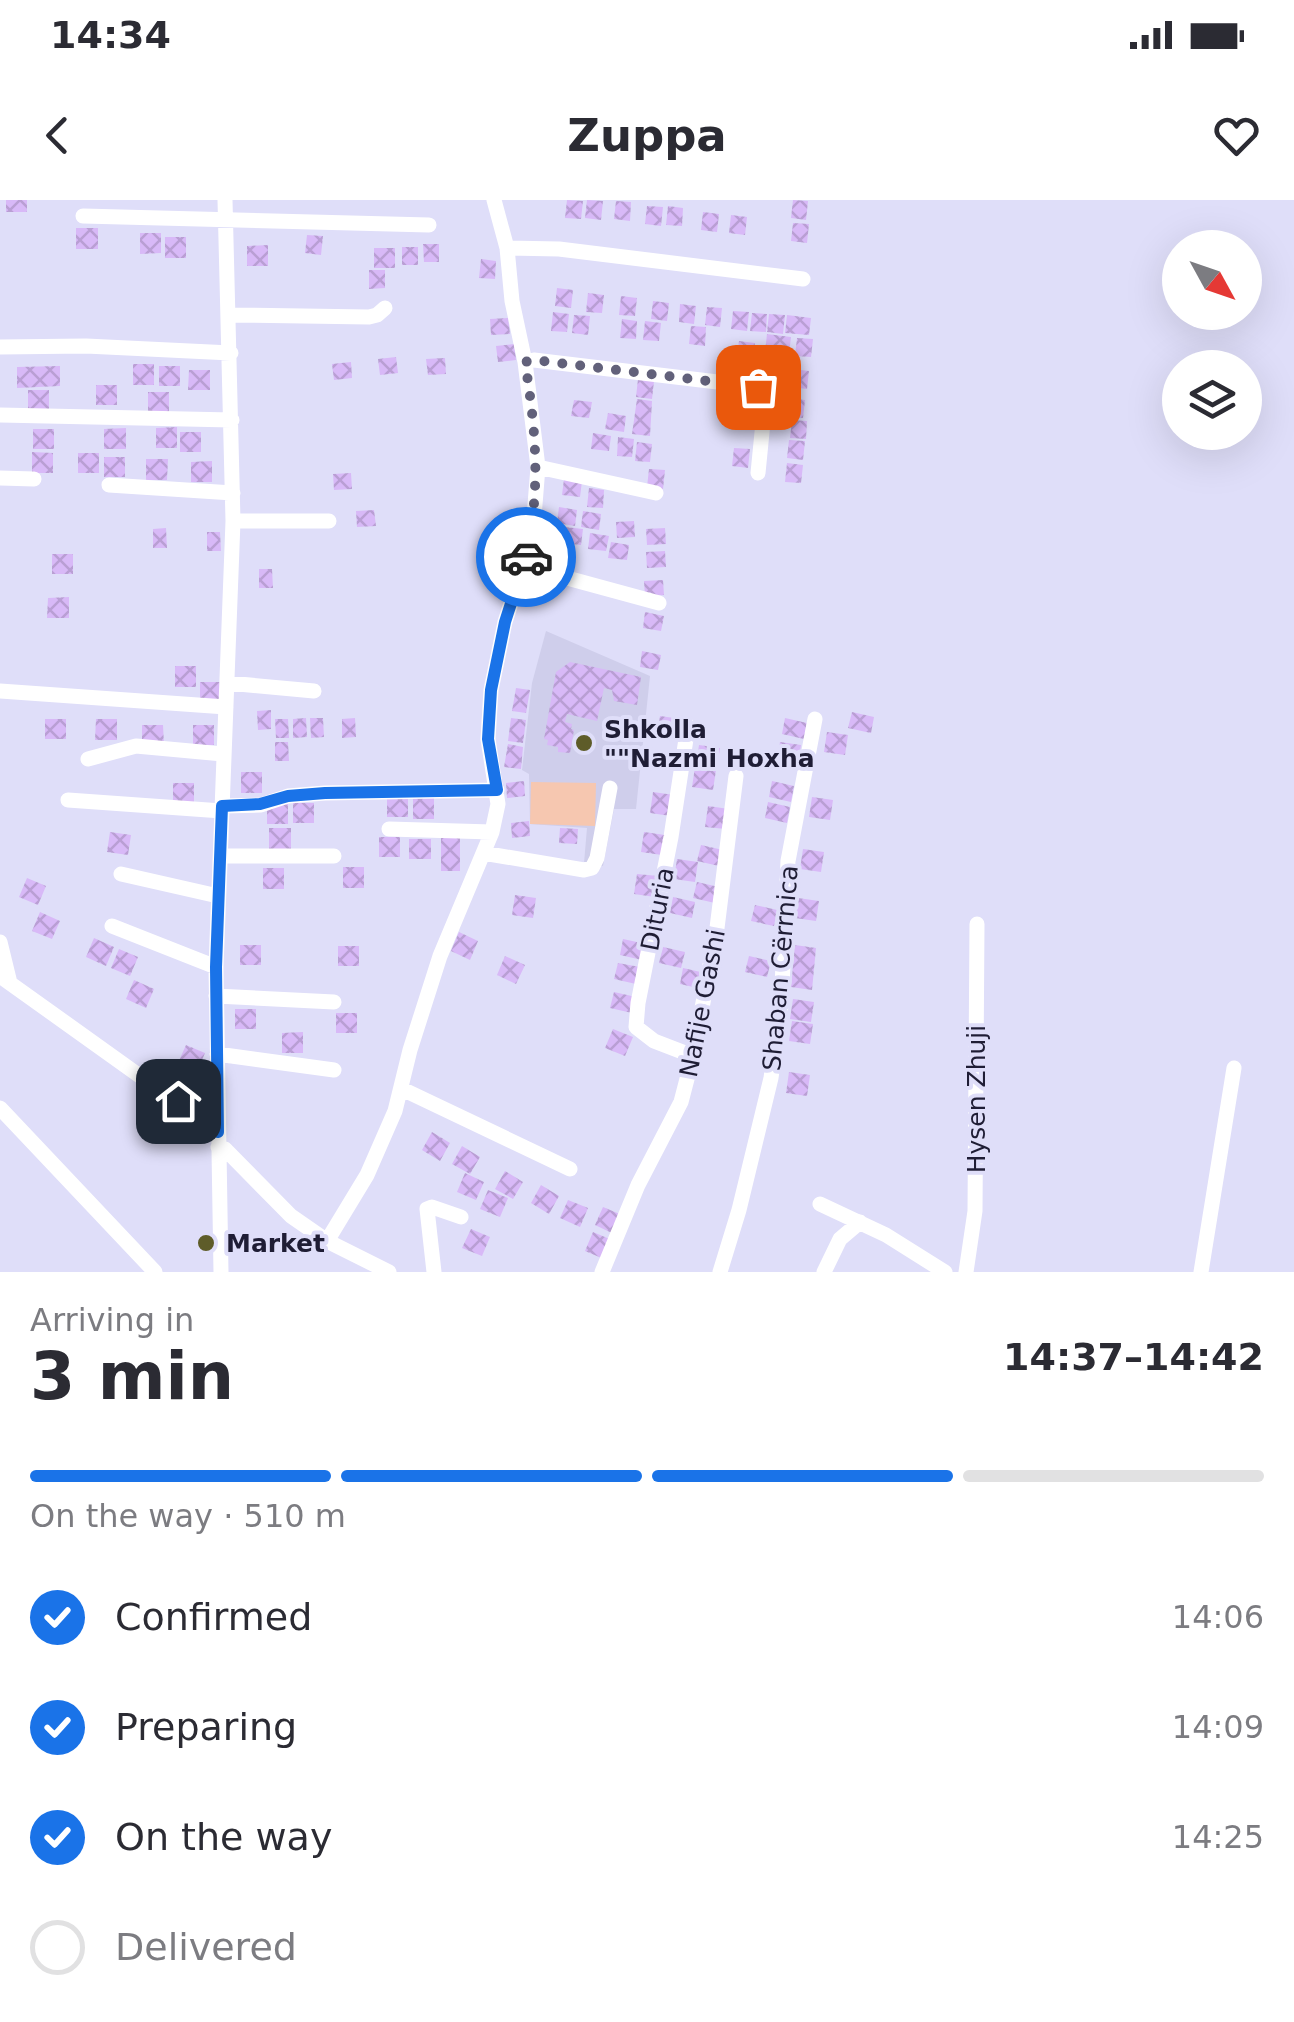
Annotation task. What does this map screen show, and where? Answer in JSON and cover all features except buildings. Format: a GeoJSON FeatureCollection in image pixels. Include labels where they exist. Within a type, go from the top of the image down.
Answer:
{"type":"FeatureCollection","features":[{"type":"Feature","properties":{"kind":"street"},"geometry":{"type":"LineString","coordinates":[[221,1272],[216,967],[234,521],[225,200]]}},
{"type":"Feature","properties":{"kind":"street"},"geometry":{"type":"LineString","coordinates":[[327,1241],[367,1175],[402,1090],[410,1050],[440,956],[492,832],[498,804],[488,739],[491,690],[505,622],[524,566],[534,518],[538,467],[507,248],[494,200]]}},
{"type":"Feature","properties":{"kind":"street"},"geometry":{"type":"LineString","coordinates":[[83,216],[430,225]]}},
{"type":"Feature","properties":{"kind":"street"},"geometry":{"type":"LineString","coordinates":[[507,248],[559,250],[803,279]]}},
{"type":"Feature","properties":{"kind":"street"},"geometry":{"type":"LineString","coordinates":[[230,315],[369,317],[385,308]]}},
{"type":"Feature","properties":{"kind":"street"},"geometry":{"type":"LineString","coordinates":[[0,347],[86,346],[231,353]]}},
{"type":"Feature","properties":{"kind":"street"},"geometry":{"type":"LineString","coordinates":[[525,362],[758,387],[766,392],[758,473]]}},
{"type":"Feature","properties":{"kind":"street"},"geometry":{"type":"LineString","coordinates":[[0,415],[232,420]]}},
{"type":"Feature","properties":{"kind":"street"},"geometry":{"type":"LineString","coordinates":[[538,467],[656,493]]}},
{"type":"Feature","properties":{"kind":"street"},"geometry":{"type":"LineString","coordinates":[[0,478],[34,479]]}},
{"type":"Feature","properties":{"kind":"street"},"geometry":{"type":"LineString","coordinates":[[109,485],[233,493]]}},
{"type":"Feature","properties":{"kind":"street"},"geometry":{"type":"LineString","coordinates":[[234,521],[329,521]]}},
{"type":"Feature","properties":{"kind":"street"},"geometry":{"type":"LineString","coordinates":[[524,566],[658,603]]}},
{"type":"Feature","properties":{"kind":"street"},"geometry":{"type":"LineString","coordinates":[[228,683],[314,691]]}},
{"type":"Feature","properties":{"kind":"street"},"geometry":{"type":"LineString","coordinates":[[0,691],[226,707]]}},
{"type":"Feature","properties":{"kind":"street","name":"Shaban Cërrnica"},"geometry":{"type":"LineString","coordinates":[[720,1272],[771,1078],[781,1006],[788,860],[815,719]]}},
{"type":"Feature","properties":{"kind":"street","name":"Dituria"},"geometry":{"type":"LineString","coordinates":[[688,726],[672,837],[636,1027],[654,1041],[694,1056]]}},
{"type":"Feature","properties":{"kind":"street"},"geometry":{"type":"LineString","coordinates":[[88,759],[136,746],[223,754]]}},
{"type":"Feature","properties":{"kind":"street","name":"Nafije Gashi"},"geometry":{"type":"LineString","coordinates":[[602,1272],[638,1185],[681,1102],[694,1056],[717,928],[736,776]]}},
{"type":"Feature","properties":{"kind":"street"},"geometry":{"type":"LineString","coordinates":[[483,853],[584,870],[592,868],[598,858],[610,788]]}},
{"type":"Feature","properties":{"kind":"street"},"geometry":{"type":"LineString","coordinates":[[68,800],[222,808],[325,793],[497,790]]}},
{"type":"Feature","properties":{"kind":"street"},"geometry":{"type":"LineString","coordinates":[[389,830],[492,832]]}},
{"type":"Feature","properties":{"kind":"street"},"geometry":{"type":"LineString","coordinates":[[222,856],[334,856]]}},
{"type":"Feature","properties":{"kind":"street"},"geometry":{"type":"LineString","coordinates":[[121,874],[218,896]]}},
{"type":"Feature","properties":{"kind":"street","name":"Hysen Zhuji"},"geometry":{"type":"LineString","coordinates":[[966,1272],[975,1212],[977,924]]}},
{"type":"Feature","properties":{"kind":"street"},"geometry":{"type":"LineString","coordinates":[[112,926],[216,967]]}},
{"type":"Feature","properties":{"kind":"street"},"geometry":{"type":"LineString","coordinates":[[0,942],[5,980],[218,1139],[291,1216],[327,1241],[389,1272]]}},
{"type":"Feature","properties":{"kind":"street"},"geometry":{"type":"LineString","coordinates":[[216,996],[334,1002]]}},
{"type":"Feature","properties":{"kind":"street"},"geometry":{"type":"LineString","coordinates":[[217,1054],[334,1070]]}},
{"type":"Feature","properties":{"kind":"street"},"geometry":{"type":"LineString","coordinates":[[1201,1272],[1234,1068]]}},
{"type":"Feature","properties":{"kind":"street"},"geometry":{"type":"LineString","coordinates":[[402,1090],[570,1169]]}},
{"type":"Feature","properties":{"kind":"street"},"geometry":{"type":"LineString","coordinates":[[0,1108],[146,1269]]}},
{"type":"Feature","properties":{"kind":"street"},"geometry":{"type":"LineString","coordinates":[[820,1204],[860,1222],[917,1264],[944,1272]]}},
{"type":"Feature","properties":{"kind":"street"},"geometry":{"type":"LineString","coordinates":[[434,1272],[427,1209],[432,1207],[462,1218]]}},
{"type":"Feature","properties":{"kind":"street"},"geometry":{"type":"LineString","coordinates":[[824,1272],[840,1239],[860,1222]]}},
{"type":"Feature","properties":{"kind":"shaded area","name":"Shkolla \"\"Nazmi Hoxha"},"geometry":{"type":"Polygon","coordinates":[[[546,631],[650,676],[636,809],[614,809],[603,866],[584,863],[587,828],[530,824],[529,774],[522,770],[532,683],[546,631]]]}},
{"type":"Feature","properties":{"kind":"shaded area"},"geometry":{"type":"Polygon","coordinates":[[[531,782],[596,783],[595,826],[530,824],[531,782]]]}},
{"type":"Feature","properties":{"kind":"way so far"},"geometry":{"type":"LineString","coordinates":[[526,557],[538,467],[525,362],[758,387]]}},
{"type":"Feature","properties":{"kind":"place","name":"Shkolla \"\"Nazmi Hoxha"},"geometry":{"type":"Point","coordinates":[584,743]}},
{"type":"Feature","properties":{"kind":"place","name":"Market"},"geometry":{"type":"Point","coordinates":[206,1243]}},
{"type":"Feature","properties":{"kind":"route"},"geometry":{"type":"LineString","coordinates":[[178,1101],[218,1132],[216,967],[222,806],[325,793],[497,790],[488,739],[491,690],[505,622],[526,557]]}}]}
